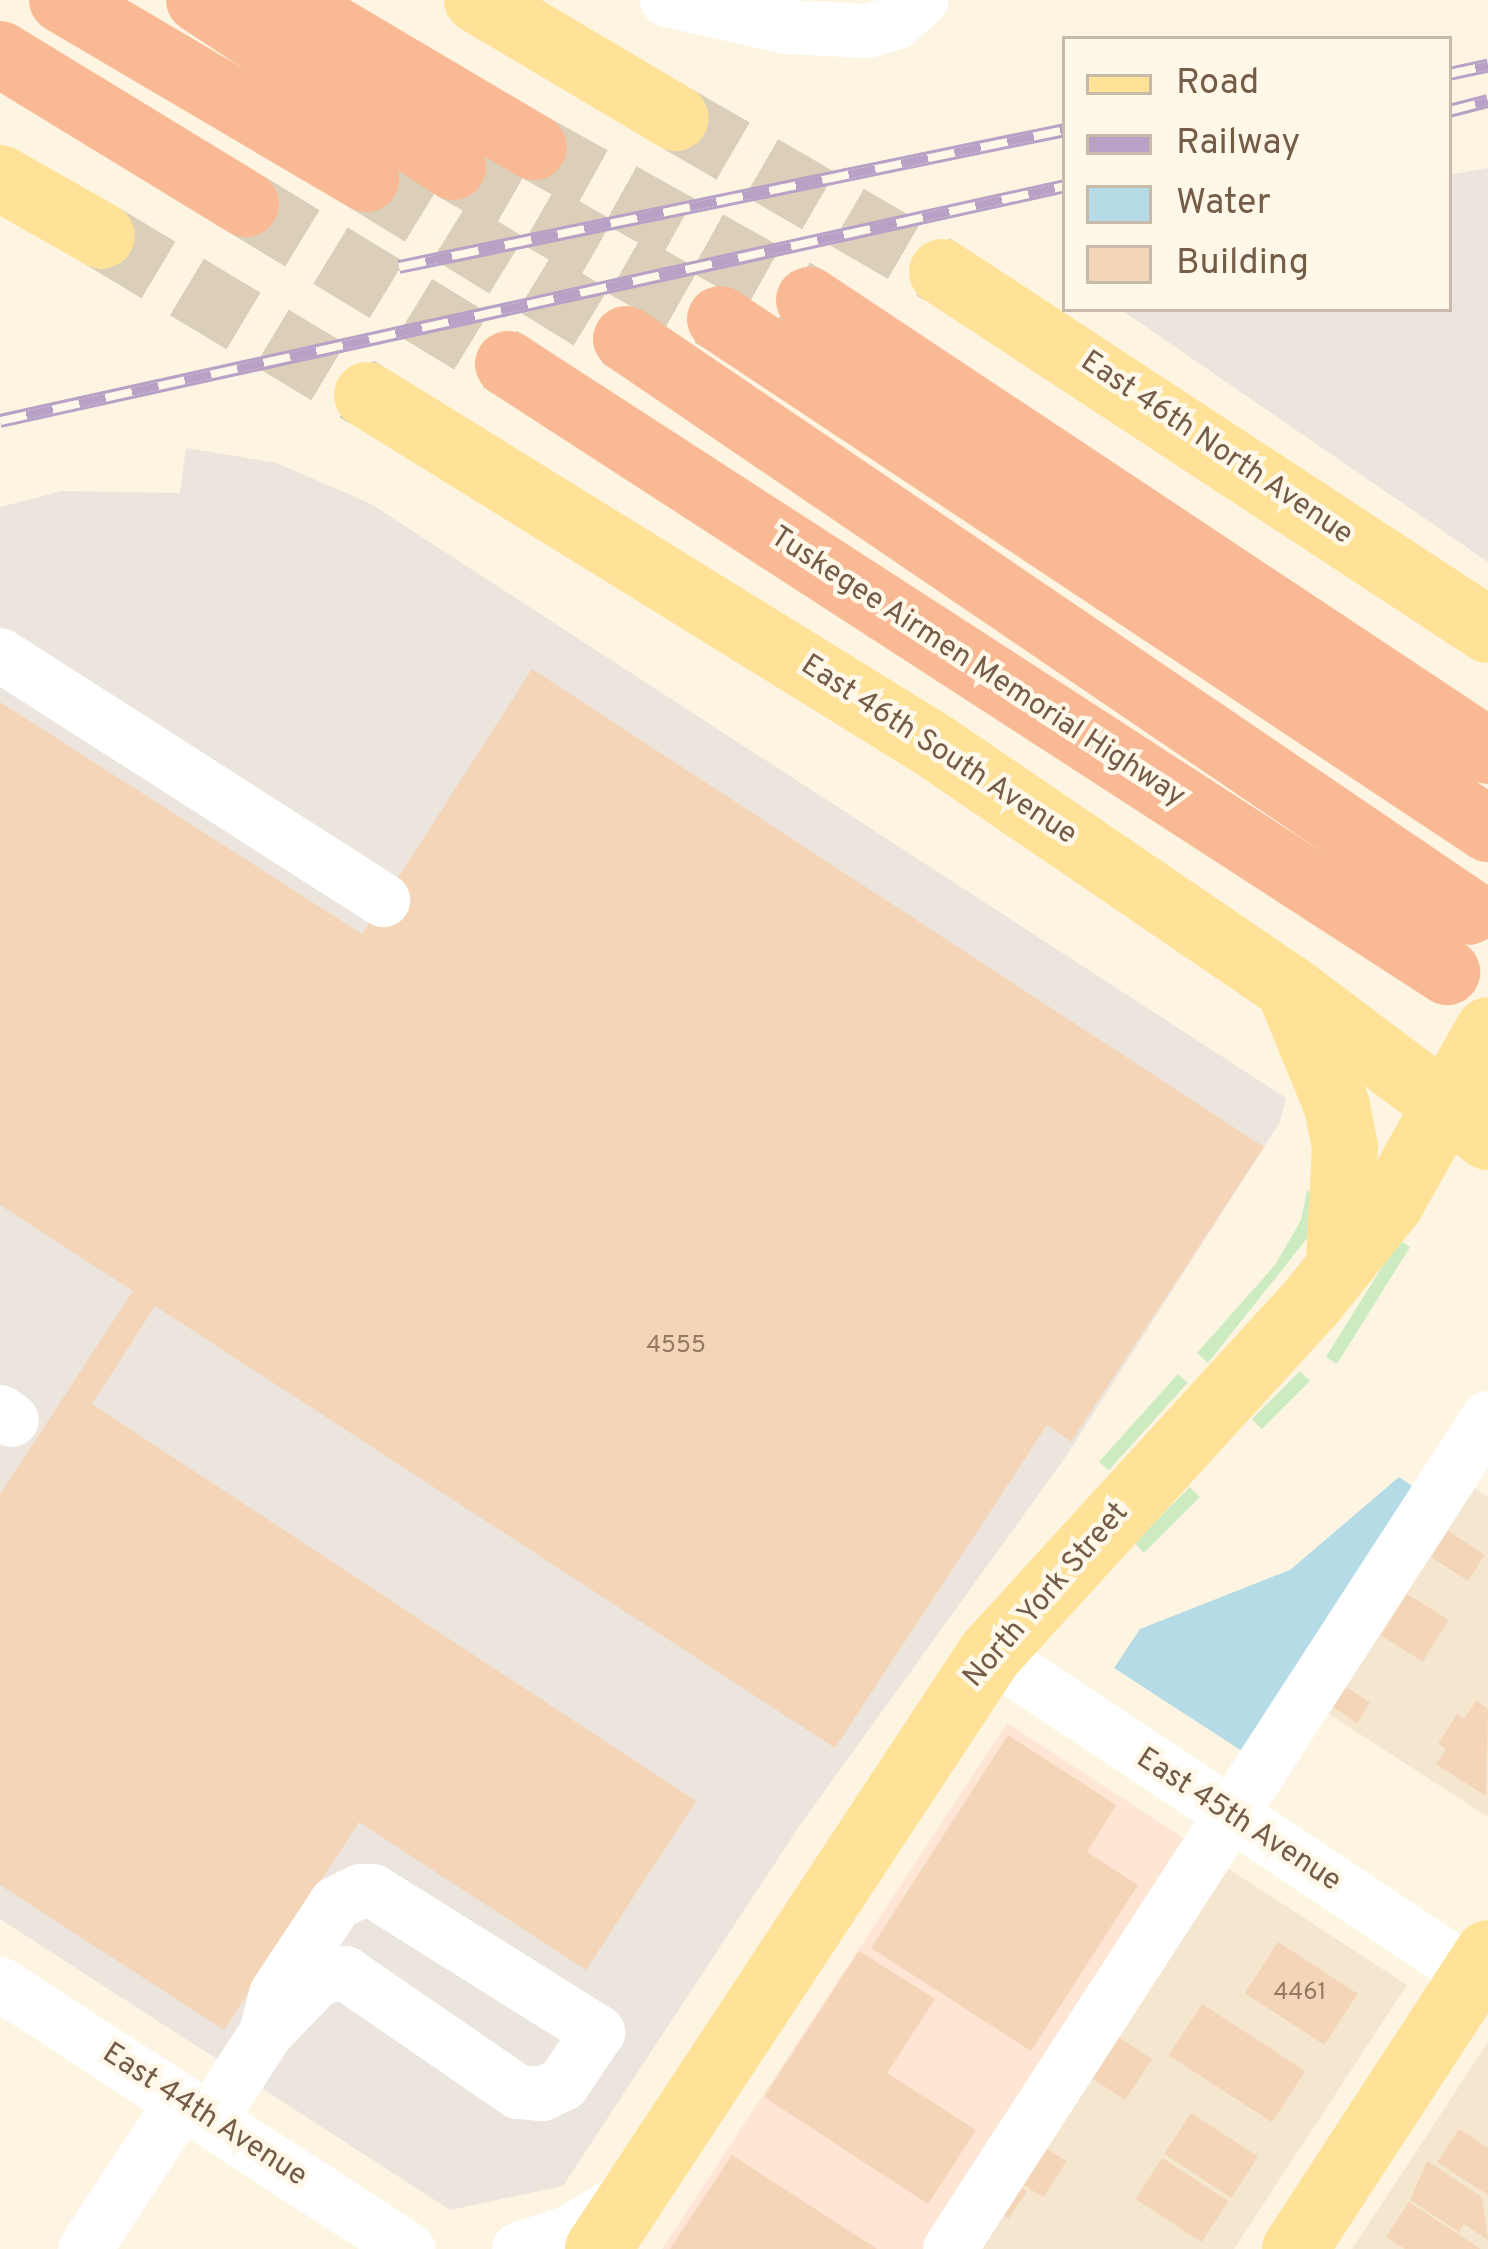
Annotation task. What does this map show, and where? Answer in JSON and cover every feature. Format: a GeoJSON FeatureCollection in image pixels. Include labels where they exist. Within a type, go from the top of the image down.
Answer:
{"type":"FeatureCollection","features":[{"type":"Feature","properties":{"kind":"highway"},"geometry":{"type":"LineString","coordinates":[[62,0],[366,179]]}},
{"type":"Feature","properties":{"kind":"highway"},"geometry":{"type":"LineString","coordinates":[[146,0],[283,29],[453,166]]}},
{"type":"Feature","properties":{"kind":"highway"},"geometry":{"type":"LineString","coordinates":[[199,0],[283,29],[534,147]]}},
{"type":"Feature","properties":{"kind":"highway"},"geometry":{"type":"LineString","coordinates":[[0,54],[246,204]]}},
{"type":"Feature","properties":{"kind":"highway"},"geometry":{"type":"LineString","coordinates":[[809,300],[1488,751]]}},
{"type":"Feature","properties":{"kind":"highway"},"geometry":{"type":"LineString","coordinates":[[721,320],[1488,829]]}},
{"type":"Feature","properties":{"kind":"highway"},"geometry":{"type":"LineString","coordinates":[[626,339],[1469,912]]}},
{"type":"Feature","properties":{"kind":"highway","name":"Tuskegee Airmen Memorial Highway"},"geometry":{"type":"LineString","coordinates":[[508,364],[1447,972]]}},
{"type":"Feature","properties":{"kind":"main road"},"geometry":{"type":"LineString","coordinates":[[477,0],[676,118]]}},
{"type":"Feature","properties":{"kind":"main road"},"geometry":{"type":"LineString","coordinates":[[0,178],[102,236]]}},
{"type":"Feature","properties":{"kind":"main road","name":"East 46th North Avenue"},"geometry":{"type":"LineString","coordinates":[[942,272],[1488,630]]}},
{"type":"Feature","properties":{"kind":"main road","name":"East 46th South Avenue"},"geometry":{"type":"LineString","coordinates":[[368,395],[727,613],[1288,987],[1472,1087]]}},
{"type":"Feature","properties":{"kind":"main road"},"geometry":{"type":"LineString","coordinates":[[1288,987],[1337,1106],[1345,1147],[1339,1262]]}},
{"type":"Feature","properties":{"kind":"main road","name":"North York Street"},"geometry":{"type":"LineString","coordinates":[[598,2249],[990,1654],[1283,1336],[1390,1203],[1472,1087]]}},
{"type":"Feature","properties":{"kind":"main road"},"geometry":{"type":"LineString","coordinates":[[1295,2249],[1483,1971]]}},
{"type":"Feature","properties":{"kind":"street"},"geometry":{"type":"LineString","coordinates":[[668,0],[849,31],[895,23],[919,2]]}},
{"type":"Feature","properties":{"kind":"street"},"geometry":{"type":"LineString","coordinates":[[0,655],[383,900]]}},
{"type":"Feature","properties":{"kind":"street"},"geometry":{"type":"LineString","coordinates":[[950,2249],[1488,1418]]}},
{"type":"Feature","properties":{"kind":"street","name":"East 45th Avenue"},"geometry":{"type":"LineString","coordinates":[[990,1654],[1232,1818],[1483,1971]]}},
{"type":"Feature","properties":{"kind":"street"},"geometry":{"type":"LineString","coordinates":[[86,2249],[196,2111],[319,1978],[345,1973],[518,2092],[542,2094],[562,2084],[598,2032],[361,1891],[337,1904],[284,1983],[266,2033]]}},
{"type":"Feature","properties":{"kind":"street","name":"East 44th Avenue"},"geometry":{"type":"LineString","coordinates":[[0,1984],[408,2249]]}},
{"type":"Feature","properties":{"kind":"street"},"geometry":{"type":"LineString","coordinates":[[519,2249],[572,2232],[634,2193]]}},
{"type":"Feature","properties":{"kind":"shaded area"},"geometry":{"type":"Polygon","coordinates":[[[1488,168],[1488,562],[1124,312],[1452,312],[1452,174],[1488,168]]]}},
{"type":"Feature","properties":{"kind":"shaded area"},"geometry":{"type":"Polygon","coordinates":[[[186,448],[277,463],[371,504],[1286,1098],[1280,1122],[1067,1455],[800,1825],[563,2186],[450,2210],[0,1919],[0,507],[62,491],[180,493],[186,448]]]}},
{"type":"Feature","properties":{"kind":"shaded area"},"geometry":{"type":"Polygon","coordinates":[[[1463,1481],[1488,1497],[1488,1817],[1318,1707],[1463,1481]]]}},
{"type":"Feature","properties":{"kind":"shaded area"},"geometry":{"type":"Polygon","coordinates":[[[1007,1723],[1194,1845],[930,2249],[662,2249],[1007,1723]]]}},
{"type":"Feature","properties":{"kind":"shaded area"},"geometry":{"type":"Polygon","coordinates":[[[1218,1862],[1407,1985],[1234,2249],[964,2249],[1218,1862]]]}},
{"type":"Feature","properties":{"kind":"shaded area"},"geometry":{"type":"Polygon","coordinates":[[[1488,2042],[1488,2249],[1352,2249],[1488,2042]]]}},
{"type":"Feature","properties":{"kind":"green space"},"geometry":{"type":"Polygon","coordinates":[[[1307,1191],[1321,1194],[1308,1237],[1208,1363],[1197,1353],[1275,1265],[1301,1220],[1307,1191]]]}},
{"type":"Feature","properties":{"kind":"green space"},"geometry":{"type":"Polygon","coordinates":[[[1399,1240],[1410,1247],[1337,1364],[1326,1357],[1399,1240]]]}},
{"type":"Feature","properties":{"kind":"green space"},"geometry":{"type":"Polygon","coordinates":[[[1300,1371],[1310,1381],[1262,1429],[1252,1419],[1300,1371]]]}},
{"type":"Feature","properties":{"kind":"green space"},"geometry":{"type":"Polygon","coordinates":[[[1178,1374],[1188,1383],[1109,1470],[1099,1462],[1178,1374]]]}},
{"type":"Feature","properties":{"kind":"green space"},"geometry":{"type":"Polygon","coordinates":[[[1190,1487],[1200,1497],[1144,1553],[1134,1543],[1190,1487]]]}},
{"type":"Feature","properties":{"kind":"water"},"geometry":{"type":"Polygon","coordinates":[[[1399,1477],[1418,1490],[1245,1753],[1114,1668],[1140,1629],[1290,1570],[1399,1477]]]}},
{"type":"Feature","properties":{"kind":"building"},"geometry":{"type":"Polygon","coordinates":[[[532,669],[1264,1147],[1071,1442],[1047,1425],[835,1748],[155,1306],[92,1404],[696,1801],[586,1970],[359,1822],[224,2030],[0,1885],[0,1494],[133,1291],[0,1205],[0,702],[362,934],[532,669]]]}},
{"type":"Feature","properties":{"kind":"building"},"geometry":{"type":"Polygon","coordinates":[[[1448,1531],[1485,1555],[1468,1581],[1431,1557],[1448,1531]]]}},
{"type":"Feature","properties":{"kind":"building"},"geometry":{"type":"Polygon","coordinates":[[[1407,1594],[1449,1620],[1423,1662],[1381,1636],[1407,1594]]]}},
{"type":"Feature","properties":{"kind":"building"},"geometry":{"type":"Polygon","coordinates":[[[1342,1684],[1370,1703],[1357,1723],[1329,1704],[1342,1684]]]}},
{"type":"Feature","properties":{"kind":"building"},"geometry":{"type":"Polygon","coordinates":[[[1476,1701],[1488,1709],[1486,1796],[1436,1764],[1446,1749],[1438,1744],[1457,1714],[1464,1719],[1476,1701]]]}},
{"type":"Feature","properties":{"kind":"building"},"geometry":{"type":"Polygon","coordinates":[[[1008,1735],[1116,1805],[1087,1852],[1138,1885],[1031,2051],[871,1948],[1008,1735]]]}},
{"type":"Feature","properties":{"kind":"building"},"geometry":{"type":"Polygon","coordinates":[[[1278,1942],[1358,1994],[1324,2045],[1245,1993],[1278,1942]]]}},
{"type":"Feature","properties":{"kind":"building"},"geometry":{"type":"Polygon","coordinates":[[[859,1951],[935,1999],[887,2073],[976,2130],[928,2204],[764,2097],[859,1951]]]}},
{"type":"Feature","properties":{"kind":"building"},"geometry":{"type":"Polygon","coordinates":[[[1202,2004],[1305,2071],[1272,2122],[1169,2055],[1202,2004]]]}},
{"type":"Feature","properties":{"kind":"building"},"geometry":{"type":"Polygon","coordinates":[[[1115,2035],[1152,2059],[1125,2100],[1088,2076],[1115,2035]]]}},
{"type":"Feature","properties":{"kind":"building"},"geometry":{"type":"Polygon","coordinates":[[[1191,2113],[1258,2157],[1231,2198],[1164,2154],[1191,2113]]]}},
{"type":"Feature","properties":{"kind":"building"},"geometry":{"type":"Polygon","coordinates":[[[1459,2129],[1488,2148],[1488,2195],[1437,2162],[1459,2129]]]}},
{"type":"Feature","properties":{"kind":"building"},"geometry":{"type":"Polygon","coordinates":[[[1036,2142],[1067,2161],[1044,2198],[1013,2178],[1036,2142]]]}},
{"type":"Feature","properties":{"kind":"building"},"geometry":{"type":"Polygon","coordinates":[[[732,2155],[877,2249],[670,2249],[732,2155]]]}},
{"type":"Feature","properties":{"kind":"building"},"geometry":{"type":"Polygon","coordinates":[[[1162,2158],[1228,2201],[1202,2242],[1135,2199],[1162,2158]]]}},
{"type":"Feature","properties":{"kind":"building"},"geometry":{"type":"Polygon","coordinates":[[[1427,2161],[1482,2197],[1488,2240],[1464,2224],[1459,2232],[1410,2200],[1427,2161]]]}},
{"type":"Feature","properties":{"kind":"building"},"geometry":{"type":"Polygon","coordinates":[[[1012,2181],[1027,2191],[1008,2218],[994,2208],[1012,2181]]]}},
{"type":"Feature","properties":{"kind":"building"},"geometry":{"type":"Polygon","coordinates":[[[1409,2202],[1481,2249],[1405,2249],[1386,2237],[1409,2202]]]}},
{"type":"Feature","properties":{"kind":"tunnel"},"geometry":{"type":"LineString","coordinates":[[676,118],[942,272]]}},
{"type":"Feature","properties":{"kind":"tunnel"},"geometry":{"type":"LineString","coordinates":[[534,147],[809,300]]}},
{"type":"Feature","properties":{"kind":"tunnel"},"geometry":{"type":"LineString","coordinates":[[453,167],[720,319]]}},
{"type":"Feature","properties":{"kind":"tunnel"},"geometry":{"type":"LineString","coordinates":[[366,179],[626,339]]}},
{"type":"Feature","properties":{"kind":"tunnel"},"geometry":{"type":"LineString","coordinates":[[246,204],[508,364]]}},
{"type":"Feature","properties":{"kind":"tunnel"},"geometry":{"type":"LineString","coordinates":[[102,236],[367,395]]}},
{"type":"Feature","properties":{"kind":"railway"},"geometry":{"type":"LineString","coordinates":[[1452,73],[1488,66]]}},
{"type":"Feature","properties":{"kind":"railway"},"geometry":{"type":"LineString","coordinates":[[1452,110],[1488,101]]}},
{"type":"Feature","properties":{"kind":"railway"},"geometry":{"type":"LineString","coordinates":[[399,267],[1062,131]]}},
{"type":"Feature","properties":{"kind":"railway"},"geometry":{"type":"LineString","coordinates":[[0,421],[1062,187]]}}]}
